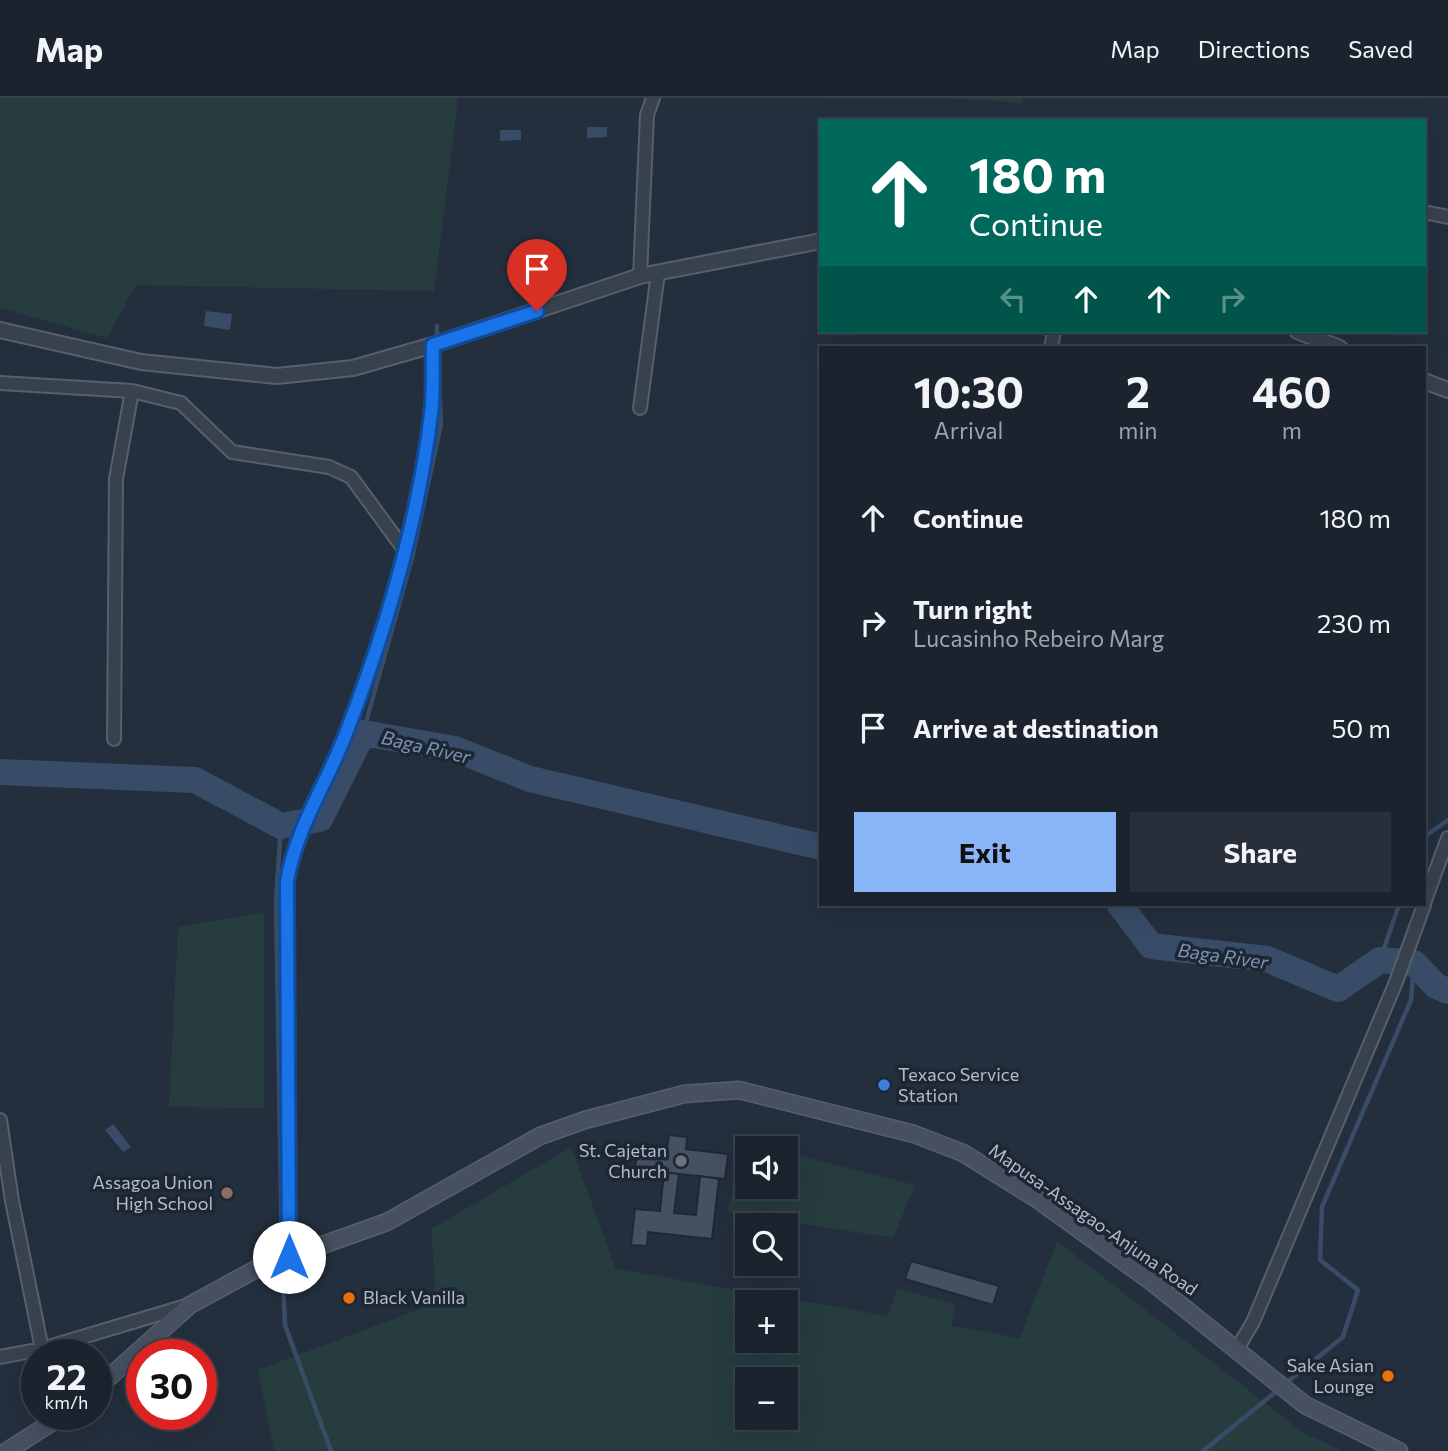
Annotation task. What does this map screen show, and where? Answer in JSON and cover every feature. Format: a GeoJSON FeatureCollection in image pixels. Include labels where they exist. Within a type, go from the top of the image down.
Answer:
{"type":"FeatureCollection","features":[{"type":"Feature","properties":{"kind":"main road","name":"Mapusa-Assagao-Anjuna Road"},"geometry":{"type":"LineString","coordinates":[[112,1375],[190,1305],[258,1268],[387,1222],[540,1136],[584,1120],[684,1094],[739,1090],[914,1134],[963,1153],[1037,1199],[1131,1267],[1305,1405],[1399,1451]]}},
{"type":"Feature","properties":{"kind":"main road"},"geometry":{"type":"LineString","coordinates":[[7,1451],[40,1430]]}},
{"type":"Feature","properties":{"kind":"street"},"geometry":{"type":"LineString","coordinates":[[640,276],[647,115],[653,98]]}},
{"type":"Feature","properties":{"kind":"street"},"geometry":{"type":"LineString","coordinates":[[1426,212],[1448,217]]}},
{"type":"Feature","properties":{"kind":"street"},"geometry":{"type":"LineString","coordinates":[[0,330],[141,362],[277,376],[353,368],[433,345],[640,276],[727,257],[819,241]]}},
{"type":"Feature","properties":{"kind":"street"},"geometry":{"type":"LineString","coordinates":[[640,408],[657,273]]}},
{"type":"Feature","properties":{"kind":"street"},"geometry":{"type":"LineString","coordinates":[[1302,333],[1335,346]]}},
{"type":"Feature","properties":{"kind":"street"},"geometry":{"type":"LineString","coordinates":[[284,1259],[287,881],[294,846],[344,739],[372,667],[406,552],[432,412],[433,345]]}},
{"type":"Feature","properties":{"kind":"street"},"geometry":{"type":"LineString","coordinates":[[1426,382],[1448,390]]}},
{"type":"Feature","properties":{"kind":"street"},"geometry":{"type":"LineString","coordinates":[[0,383],[132,391],[181,403],[232,452],[329,467],[351,477],[406,552]]}},
{"type":"Feature","properties":{"kind":"street"},"geometry":{"type":"LineString","coordinates":[[114,739],[116,478],[132,391]]}},
{"type":"Feature","properties":{"kind":"street"},"geometry":{"type":"LineString","coordinates":[[1426,898],[1448,838]]}},
{"type":"Feature","properties":{"kind":"street"},"geometry":{"type":"LineString","coordinates":[[1237,1349],[1253,1322],[1396,982],[1423,906]]}},
{"type":"Feature","properties":{"kind":"street"},"geometry":{"type":"LineString","coordinates":[[0,1120],[12,1201],[40,1339]]}},
{"type":"Feature","properties":{"kind":"street"},"geometry":{"type":"LineString","coordinates":[[76,1339],[190,1305]]}},
{"type":"Feature","properties":{"kind":"street"},"geometry":{"type":"LineString","coordinates":[[0,1357],[21,1353]]}},
{"type":"Feature","properties":{"kind":"green space"},"geometry":{"type":"Polygon","coordinates":[[[0,98],[458,98],[434,291],[136,285],[107,338],[0,308],[0,98]]]}},
{"type":"Feature","properties":{"kind":"green space"},"geometry":{"type":"Polygon","coordinates":[[[940,98],[1023,98],[1023,103],[940,98]]]}},
{"type":"Feature","properties":{"kind":"green space"},"geometry":{"type":"Polygon","coordinates":[[[264,912],[264,1108],[169,1107],[178,927],[264,912]]]}},
{"type":"Feature","properties":{"kind":"green space"},"geometry":{"type":"Polygon","coordinates":[[[571,1147],[616,1269],[738,1290],[735,1290],[735,1353],[798,1353],[798,1300],[888,1316],[897,1288],[956,1305],[951,1326],[1020,1338],[1057,1241],[1304,1433],[1342,1451],[274,1451],[258,1370],[436,1303],[431,1229],[571,1147]]]}},
{"type":"Feature","properties":{"kind":"green space"},"geometry":{"type":"Polygon","coordinates":[[[798,1155],[915,1185],[893,1238],[798,1223],[798,1213],[728,1212],[735,1175],[735,1199],[798,1199],[798,1155]]]}},
{"type":"Feature","properties":{"kind":"water"},"geometry":{"type":"Polygon","coordinates":[[[587,127],[607,127],[607,137],[587,138],[587,127]]]}},
{"type":"Feature","properties":{"kind":"water"},"geometry":{"type":"Polygon","coordinates":[[[500,130],[521,130],[521,140],[500,141],[500,130]]]}},
{"type":"Feature","properties":{"kind":"water"},"geometry":{"type":"Polygon","coordinates":[[[206,311],[232,314],[230,330],[204,326],[206,311]]]}},
{"type":"Feature","properties":{"kind":"water"},"geometry":{"type":"Polygon","coordinates":[[[113,1124],[131,1147],[123,1152],[105,1130],[113,1124]]]}},
{"type":"Feature","properties":{"kind":"building","name":"St. Cajetan Church"},"geometry":{"type":"Polygon","coordinates":[[[669,1135],[687,1137],[686,1149],[728,1154],[725,1179],[635,1169],[638,1143],[667,1147],[669,1135]]]}},
{"type":"Feature","properties":{"kind":"building"},"geometry":{"type":"Polygon","coordinates":[[[664,1172],[679,1174],[674,1213],[696,1215],[700,1176],[719,1179],[712,1239],[648,1232],[647,1246],[631,1245],[635,1209],[660,1211],[664,1172]]]}},
{"type":"Feature","properties":{"kind":"building"},"geometry":{"type":"Polygon","coordinates":[[[911,1261],[999,1286],[993,1305],[905,1279],[911,1261]]]}},
{"type":"Feature","properties":{"kind":"waterway"},"geometry":{"type":"LineString","coordinates":[[437,326],[437,342]]}},
{"type":"Feature","properties":{"kind":"waterway"},"geometry":{"type":"LineString","coordinates":[[363,733],[412,558],[441,424],[439,382]]}},
{"type":"Feature","properties":{"kind":"waterway","name":"Baga River"},"geometry":{"type":"LineString","coordinates":[[0,772],[195,780],[281,826],[320,819],[363,733],[455,749],[530,779],[819,847]]}},
{"type":"Feature","properties":{"kind":"waterway"},"geometry":{"type":"LineString","coordinates":[[1426,836],[1448,820]]}},
{"type":"Feature","properties":{"kind":"waterway"},"geometry":{"type":"LineString","coordinates":[[281,826],[276,900],[282,1255]]}},
{"type":"Feature","properties":{"kind":"waterway","name":"Baga River"},"geometry":{"type":"LineString","coordinates":[[1121,906],[1151,946],[1267,959],[1338,989],[1380,960],[1414,963],[1436,986],[1448,991]]}},
{"type":"Feature","properties":{"kind":"waterway"},"geometry":{"type":"LineString","coordinates":[[1380,960],[1399,906]]}},
{"type":"Feature","properties":{"kind":"waterway"},"geometry":{"type":"LineString","coordinates":[[1285,1384],[1343,1337],[1358,1290],[1320,1260],[1322,1207],[1411,1000],[1414,963]]}},
{"type":"Feature","properties":{"kind":"waterway"},"geometry":{"type":"LineString","coordinates":[[282,1264],[285,1325],[331,1451]]}},
{"type":"Feature","properties":{"kind":"waterway"},"geometry":{"type":"LineString","coordinates":[[1203,1451],[1278,1390]]}},
{"type":"Feature","properties":{"kind":"place","name":"Texaco Service Station"},"geometry":{"type":"Point","coordinates":[884,1085]}},
{"type":"Feature","properties":{"kind":"place","name":"St. Cajetan Church"},"geometry":{"type":"Point","coordinates":[681,1161]}},
{"type":"Feature","properties":{"kind":"place","name":"Assagoa Union High School"},"geometry":{"type":"Point","coordinates":[227,1193]}},
{"type":"Feature","properties":{"kind":"place","name":"Black Vanilla"},"geometry":{"type":"Point","coordinates":[349,1298]}},
{"type":"Feature","properties":{"kind":"place","name":"Sake Asian Lounge"},"geometry":{"type":"Point","coordinates":[1388,1376]}},
{"type":"Feature","properties":{"kind":"route"},"geometry":{"type":"LineString","coordinates":[[289,1257],[287,881],[294,846],[344,739],[372,667],[406,552],[432,412],[433,345],[537,311]]}}]}
